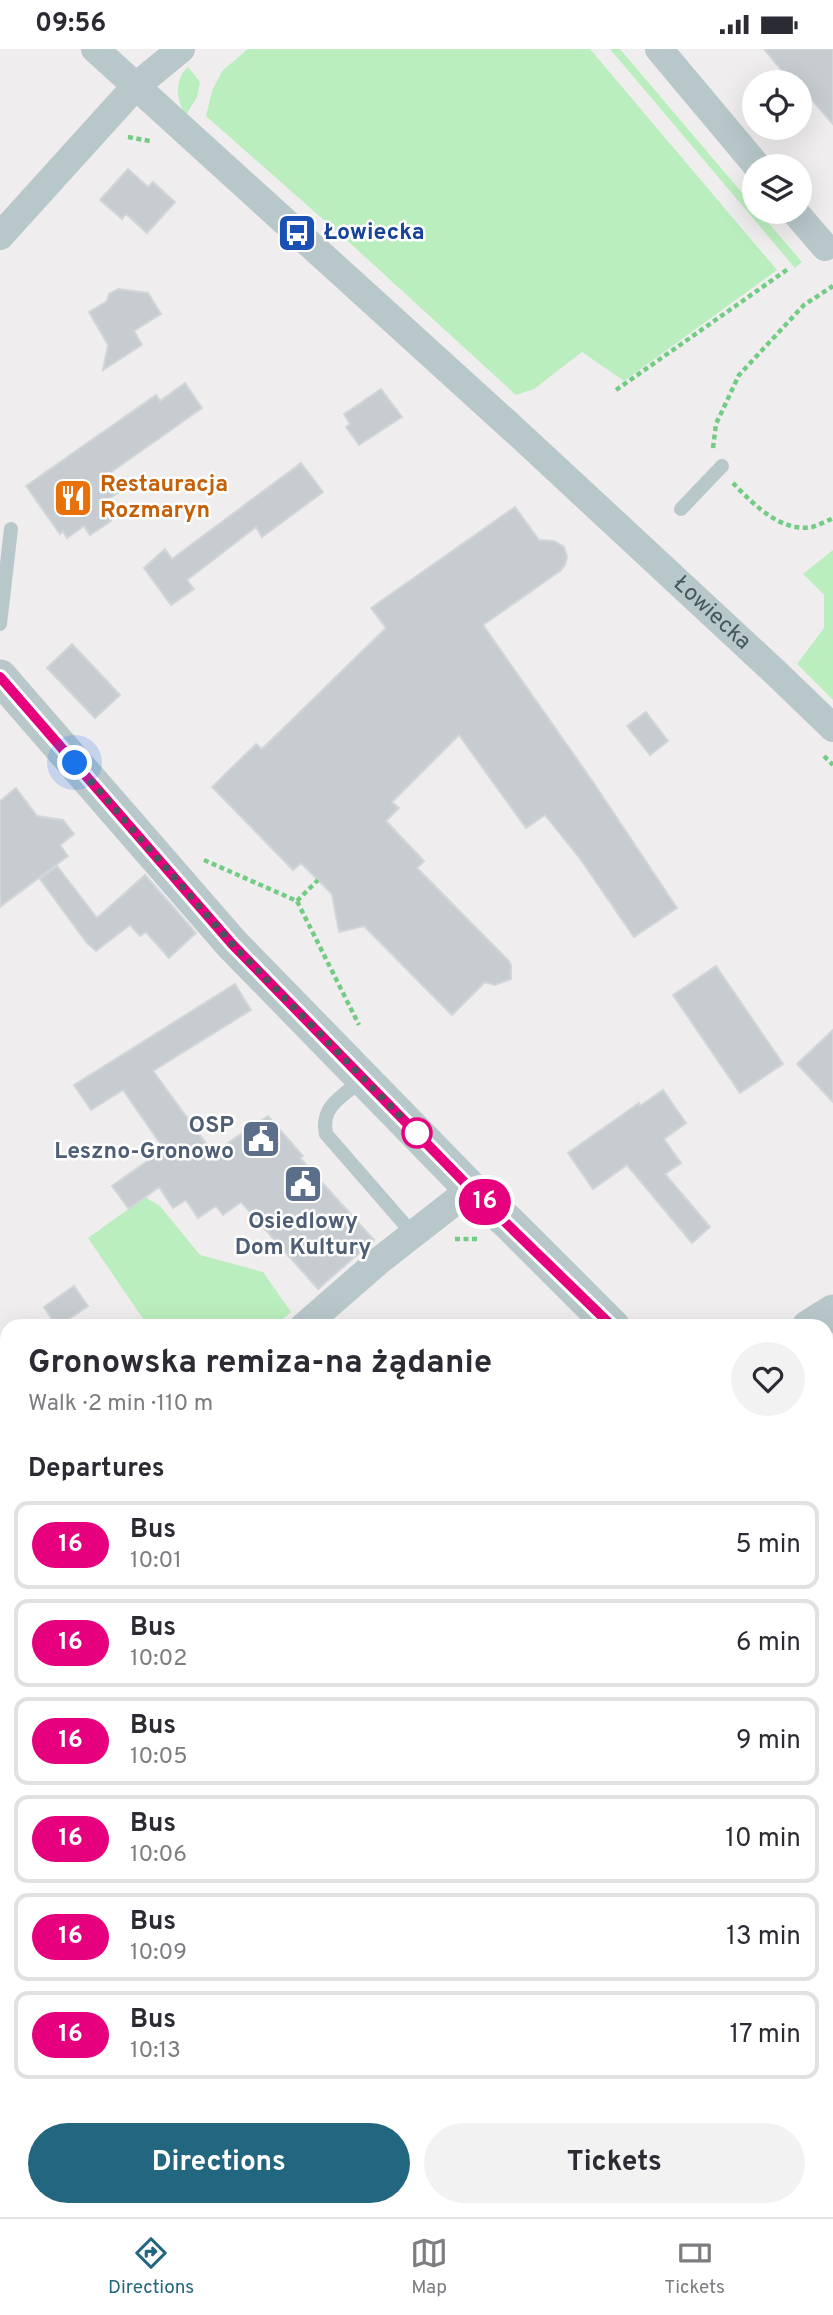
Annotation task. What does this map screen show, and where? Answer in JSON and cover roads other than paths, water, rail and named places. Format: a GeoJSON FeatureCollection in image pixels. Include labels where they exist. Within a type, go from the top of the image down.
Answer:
{"type":"FeatureCollection","features":[{"type":"Feature","properties":{"kind":"street","name":"Łowiecka"},"geometry":{"type":"LineString","coordinates":[[94,49],[522,437],[833,728]]}},
{"type":"Feature","properties":{"kind":"street"},"geometry":{"type":"LineString","coordinates":[[0,236],[135,87],[181,49]]}},
{"type":"Feature","properties":{"kind":"street"},"geometry":{"type":"LineString","coordinates":[[659,49],[747,154]]}},
{"type":"Feature","properties":{"kind":"street"},"geometry":{"type":"LineString","coordinates":[[805,224],[829,252]]}},
{"type":"Feature","properties":{"kind":"street"},"geometry":{"type":"LineString","coordinates":[[0,677],[232,944],[471,1189],[605,1319]]}},
{"type":"Feature","properties":{"kind":"street"},"geometry":{"type":"LineString","coordinates":[[312,1319],[471,1189]]}},
{"type":"Feature","properties":{"kind":"lane"},"geometry":{"type":"LineString","coordinates":[[681,509],[722,466]]}},
{"type":"Feature","properties":{"kind":"lane"},"geometry":{"type":"LineString","coordinates":[[0,624],[11,529]]}},
{"type":"Feature","properties":{"kind":"lane"},"geometry":{"type":"LineString","coordinates":[[363,1079],[329,1108],[325,1116],[327,1134],[413,1234]]}},
{"type":"Feature","properties":{"kind":"place","name":"Łowiecka"},"geometry":{"type":"Point","coordinates":[297,233]}},
{"type":"Feature","properties":{"kind":"place","name":"Restauracja Rozmaryn"},"geometry":{"type":"Point","coordinates":[73,498]}},
{"type":"Feature","properties":{"kind":"place","name":"OSP Leszno-Gronowo"},"geometry":{"type":"Point","coordinates":[261,1139]}},
{"type":"Feature","properties":{"kind":"place","name":"Osiedlowy Dom Kultury"},"geometry":{"type":"Point","coordinates":[303,1184]}}]}
